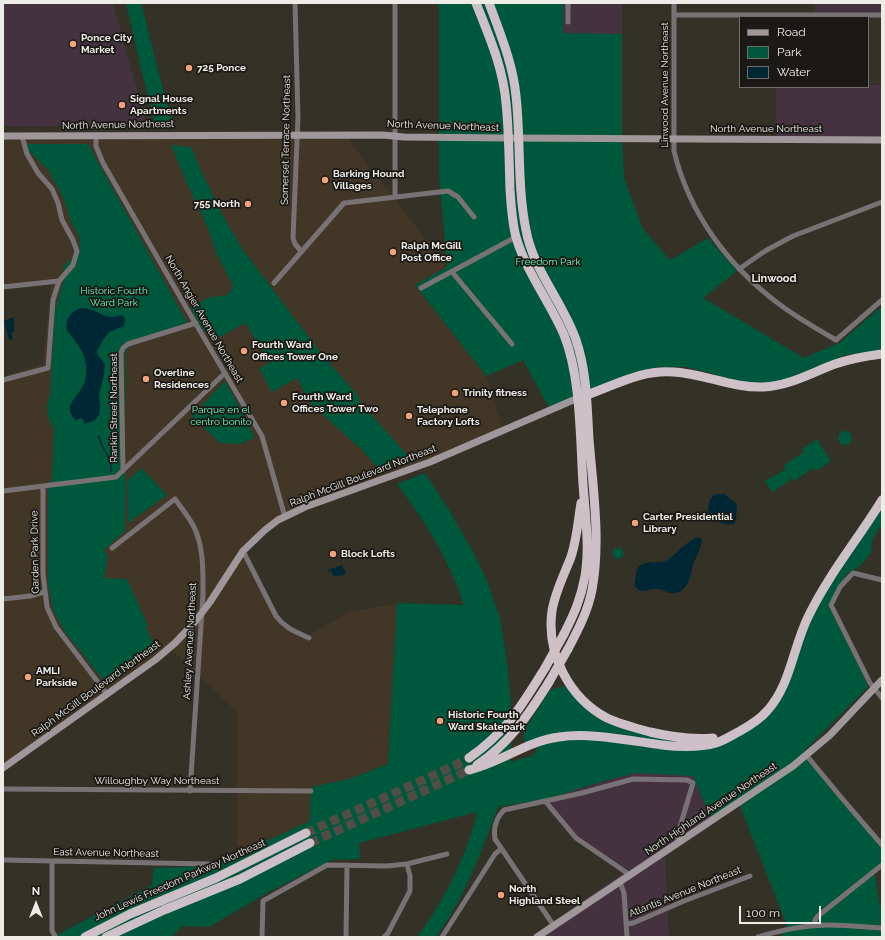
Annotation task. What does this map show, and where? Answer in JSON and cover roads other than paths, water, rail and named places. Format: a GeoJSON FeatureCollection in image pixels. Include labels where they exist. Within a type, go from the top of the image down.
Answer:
{"type":"FeatureCollection","features":[{"type":"Feature","properties":{"kind":"highway"},"geometry":{"type":"LineString","coordinates":[[476,3],[495,50],[502,74],[506,104],[511,208],[516,237],[528,266],[564,334],[582,396],[594,494],[595,560],[591,591],[579,629],[549,682],[524,721],[506,742],[491,755],[469,770],[482,767],[528,746],[550,738],[579,735],[690,747],[715,743],[749,726],[766,713],[780,693],[798,639],[809,615],[839,565],[882,500]]}},
{"type":"Feature","properties":{"kind":"highway"},"geometry":{"type":"LineString","coordinates":[[469,758],[494,739],[507,725],[522,705],[564,634],[577,608],[585,574],[586,539],[583,486],[580,352],[572,327],[541,269],[527,238],[522,199],[519,138],[513,77],[508,56],[489,3]]}},
{"type":"Feature","properties":{"kind":"highway"},"geometry":{"type":"LineString","coordinates":[[582,396],[634,377],[653,372],[674,372],[750,387],[778,385],[806,377],[850,360],[880,354]]}},
{"type":"Feature","properties":{"kind":"highway"},"geometry":{"type":"LineString","coordinates":[[583,486],[575,543],[557,592],[551,617],[553,645],[559,665],[568,682],[576,693],[593,709],[606,717],[628,726],[686,739],[716,738],[740,731]]}},
{"type":"Feature","properties":{"kind":"highway","name":"John Lewis Freedom Parkway Northeast"},"geometry":{"type":"LineString","coordinates":[[85,937],[130,914],[216,878],[306,833]]}},
{"type":"Feature","properties":{"kind":"highway","name":"John Lewis Freedom Parkway Northeast"},"geometry":{"type":"LineString","coordinates":[[106,937],[132,924],[240,879],[310,843]]}},
{"type":"Feature","properties":{"kind":"main road","name":"North Avenue Northeast"},"geometry":{"type":"LineString","coordinates":[[3,136],[384,135],[508,138],[882,140]]}},
{"type":"Feature","properties":{"kind":"main road","name":"Ralph McGill Boulevard Northeast"},"geometry":{"type":"LineString","coordinates":[[3,768],[155,660],[175,643],[202,613],[243,551],[265,530],[285,516],[305,507],[430,462],[582,396]]}},
{"type":"Feature","properties":{"kind":"main road","name":"North Highland Avenue Northeast"},"geometry":{"type":"LineString","coordinates":[[536,937],[778,777],[807,756],[830,735],[882,680]]}},
{"type":"Feature","properties":{"kind":"street","name":"Somerset Terrace Northeast"},"geometry":{"type":"LineString","coordinates":[[294,3],[298,117],[293,238],[295,244],[301,251]]}},
{"type":"Feature","properties":{"kind":"street"},"geometry":{"type":"LineString","coordinates":[[395,3],[395,196]]}},
{"type":"Feature","properties":{"kind":"street"},"geometry":{"type":"LineString","coordinates":[[568,3],[568,22]]}},
{"type":"Feature","properties":{"kind":"street","name":"Linwood Avenue Northeast"},"geometry":{"type":"LineString","coordinates":[[674,3],[674,151],[677,164],[692,202],[713,237],[739,269],[759,288],[780,305],[836,340],[882,300]]}},
{"type":"Feature","properties":{"kind":"street"},"geometry":{"type":"LineString","coordinates":[[674,14],[882,15]]}},
{"type":"Feature","properties":{"kind":"street"},"geometry":{"type":"LineString","coordinates":[[3,380],[48,368],[52,306],[59,281],[73,265],[77,251],[62,220],[58,203],[52,189],[38,174],[27,154],[22,136]]}},
{"type":"Feature","properties":{"kind":"street","name":"North Angier Avenue Northeast"},"geometry":{"type":"LineString","coordinates":[[96,136],[96,146],[103,163],[262,436],[285,516]]}},
{"type":"Feature","properties":{"kind":"street"},"geometry":{"type":"LineString","coordinates":[[274,283],[344,203],[448,191],[458,197],[474,217]]}},
{"type":"Feature","properties":{"kind":"street"},"geometry":{"type":"LineString","coordinates":[[739,269],[765,251],[793,236],[882,202]]}},
{"type":"Feature","properties":{"kind":"street"},"geometry":{"type":"LineString","coordinates":[[421,288],[516,237]]}},
{"type":"Feature","properties":{"kind":"street"},"geometry":{"type":"LineString","coordinates":[[452,272],[512,344]]}},
{"type":"Feature","properties":{"kind":"street"},"geometry":{"type":"LineString","coordinates":[[3,287],[59,281]]}},
{"type":"Feature","properties":{"kind":"street","name":"Rankin Street Northeast"},"geometry":{"type":"LineString","coordinates":[[3,491],[114,478],[123,471],[121,361],[123,348],[128,344],[196,323]]}},
{"type":"Feature","properties":{"kind":"street"},"geometry":{"type":"LineString","coordinates":[[123,471],[226,373]]}},
{"type":"Feature","properties":{"kind":"street","name":"Garden Park Drive"},"geometry":{"type":"LineString","coordinates":[[43,486],[44,592],[46,607],[56,626],[107,694]]}},
{"type":"Feature","properties":{"kind":"street","name":"Ashley Avenue Northeast"},"geometry":{"type":"LineString","coordinates":[[112,548],[175,499],[192,523],[199,541],[203,565],[202,613],[190,791]]}},
{"type":"Feature","properties":{"kind":"street"},"geometry":{"type":"LineString","coordinates":[[243,551],[276,616],[291,630],[308,638]]}},
{"type":"Feature","properties":{"kind":"street"},"geometry":{"type":"LineString","coordinates":[[882,580],[853,573],[840,588],[831,605],[874,689],[882,698]]}},
{"type":"Feature","properties":{"kind":"street"},"geometry":{"type":"LineString","coordinates":[[3,599],[30,596],[44,592]]}},
{"type":"Feature","properties":{"kind":"street"},"geometry":{"type":"LineString","coordinates":[[807,756],[882,845]]}},
{"type":"Feature","properties":{"kind":"street"},"geometry":{"type":"LineString","coordinates":[[554,926],[495,839],[493,830],[498,816],[507,809],[546,802],[633,779],[687,780],[694,783],[677,837],[680,842]]}},
{"type":"Feature","properties":{"kind":"street","name":"Willoughby Way Northeast"},"geometry":{"type":"LineString","coordinates":[[3,789],[311,791]]}},
{"type":"Feature","properties":{"kind":"street"},"geometry":{"type":"LineString","coordinates":[[546,802],[576,838],[630,875]]}},
{"type":"Feature","properties":{"kind":"street"},"geometry":{"type":"LineString","coordinates":[[442,937],[496,854],[501,849]]}},
{"type":"Feature","properties":{"kind":"street"},"geometry":{"type":"LineString","coordinates":[[262,937],[263,901],[327,865],[387,866],[407,864],[447,854]]}},
{"type":"Feature","properties":{"kind":"street","name":"East Avenue Northeast"},"geometry":{"type":"LineString","coordinates":[[3,860],[209,864]]}},
{"type":"Feature","properties":{"kind":"street"},"geometry":{"type":"LineString","coordinates":[[52,861],[52,931],[55,936]]}},
{"type":"Feature","properties":{"kind":"street"},"geometry":{"type":"LineString","coordinates":[[384,937],[388,933],[410,891],[410,876],[407,864]]}},
{"type":"Feature","properties":{"kind":"street"},"geometry":{"type":"LineString","coordinates":[[346,937],[347,865]]}},
{"type":"Feature","properties":{"kind":"street"},"geometry":{"type":"LineString","coordinates":[[814,926],[815,920],[818,916],[882,865]]}},
{"type":"Feature","properties":{"kind":"street","name":"Atlantis Avenue Northeast"},"geometry":{"type":"LineString","coordinates":[[626,924],[633,923],[684,901],[750,876]]}},
{"type":"Feature","properties":{"kind":"street"},"geometry":{"type":"LineString","coordinates":[[620,882],[624,892],[627,937]]}},
{"type":"Feature","properties":{"kind":"street"},"geometry":{"type":"LineString","coordinates":[[758,937],[781,930],[814,926],[829,925],[882,928]]}},
{"type":"Feature","properties":{"kind":"water"},"geometry":{"type":"Polygon","coordinates":[[[82,308],[93,310],[105,316],[116,317],[122,315],[125,318],[124,326],[109,332],[97,351],[98,355],[105,364],[99,394],[99,415],[95,420],[84,424],[84,421],[81,418],[76,420],[72,416],[70,408],[85,380],[85,361],[81,350],[68,332],[66,326],[72,313],[82,308]]]}},
{"type":"Feature","properties":{"kind":"water"},"geometry":{"type":"Polygon","coordinates":[[[14,317],[14,332],[11,333],[13,339],[9,340],[4,321],[14,317]]]}},
{"type":"Feature","properties":{"kind":"water"},"geometry":{"type":"Polygon","coordinates":[[[724,494],[737,504],[736,520],[734,524],[720,522],[707,515],[710,499],[714,495],[724,494]]]}},
{"type":"Feature","properties":{"kind":"water"},"geometry":{"type":"Polygon","coordinates":[[[699,537],[702,539],[700,549],[687,585],[684,588],[676,593],[670,593],[661,589],[640,591],[635,587],[636,575],[640,565],[649,562],[665,561],[687,544],[699,537]]]}},
{"type":"Feature","properties":{"kind":"water"},"geometry":{"type":"Polygon","coordinates":[[[342,565],[342,568],[346,574],[335,576],[332,575],[332,571],[329,572],[328,570],[342,565]]]}},
{"type":"Feature","properties":{"kind":"waterway"},"geometry":{"type":"LineString","coordinates":[[98,437],[99,436],[110,461],[111,472]]}},
{"type":"Feature","properties":{"kind":"tunnel"},"geometry":{"type":"LineString","coordinates":[[306,833],[469,758]]}},
{"type":"Feature","properties":{"kind":"tunnel"},"geometry":{"type":"LineString","coordinates":[[310,843],[469,770]]}},
{"type":"Feature","properties":{"kind":"place","name":"Ponce City Market"},"geometry":{"type":"Point","coordinates":[73,44]}},
{"type":"Feature","properties":{"kind":"place","name":"725 Ponce"},"geometry":{"type":"Point","coordinates":[189,68]}},
{"type":"Feature","properties":{"kind":"place","name":"Signal House Apartments"},"geometry":{"type":"Point","coordinates":[122,105]}},
{"type":"Feature","properties":{"kind":"place","name":"Barking Hound Villages"},"geometry":{"type":"Point","coordinates":[325,180]}},
{"type":"Feature","properties":{"kind":"place","name":"755 North"},"geometry":{"type":"Point","coordinates":[248,204]}},
{"type":"Feature","properties":{"kind":"place","name":"Ralph McGill Post Office"},"geometry":{"type":"Point","coordinates":[393,252]}},
{"type":"Feature","properties":{"kind":"place","name":"Fourth Ward Offices Tower One"},"geometry":{"type":"Point","coordinates":[244,351]}},
{"type":"Feature","properties":{"kind":"place","name":"Overline Residences"},"geometry":{"type":"Point","coordinates":[146,379]}},
{"type":"Feature","properties":{"kind":"place","name":"Trinity fitness"},"geometry":{"type":"Point","coordinates":[455,393]}},
{"type":"Feature","properties":{"kind":"place","name":"Fourth Ward Offices Tower Two"},"geometry":{"type":"Point","coordinates":[284,403]}},
{"type":"Feature","properties":{"kind":"place","name":"Telephone Factory Lofts"},"geometry":{"type":"Point","coordinates":[409,416]}},
{"type":"Feature","properties":{"kind":"place","name":"Carter Presidential Library"},"geometry":{"type":"Point","coordinates":[635,523]}},
{"type":"Feature","properties":{"kind":"place","name":"Block Lofts"},"geometry":{"type":"Point","coordinates":[333,554]}},
{"type":"Feature","properties":{"kind":"place","name":"AMLI Parkside"},"geometry":{"type":"Point","coordinates":[28,677]}},
{"type":"Feature","properties":{"kind":"place","name":"Historic Fourth Ward Skatepark"},"geometry":{"type":"Point","coordinates":[440,721]}},
{"type":"Feature","properties":{"kind":"place","name":"North Highland Steel"},"geometry":{"type":"Point","coordinates":[501,895]}},
{"type":"Feature","properties":{"kind":"district","name":"Linwood"},"geometry":{"type":"Point","coordinates":[774,279]}},
{"type":"Feature","properties":{"kind":"park label","name":"Freedom Park"},"geometry":{"type":"Point","coordinates":[548,262]}},
{"type":"Feature","properties":{"kind":"park label","name":"Historic Fourth Ward Park"},"geometry":{"type":"Point","coordinates":[114,296]}},
{"type":"Feature","properties":{"kind":"park label","name":"Parque en el centro bonito"},"geometry":{"type":"Point","coordinates":[221,416]}}]}
